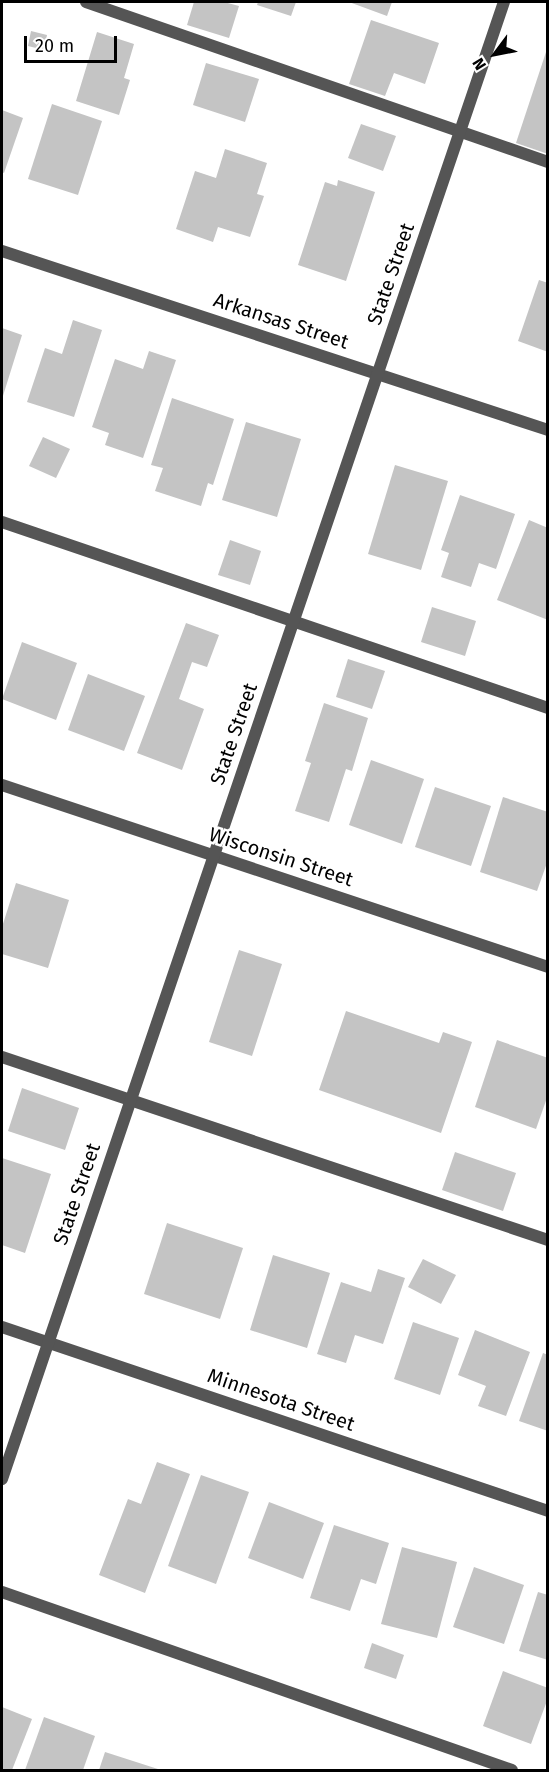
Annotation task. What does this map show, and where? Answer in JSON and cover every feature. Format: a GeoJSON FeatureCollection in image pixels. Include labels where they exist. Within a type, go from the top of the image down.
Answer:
{"type":"FeatureCollection","features":[{"type":"Feature","properties":{"kind":"street"},"geometry":{"type":"LineString","coordinates":[[86,2],[548,162]]}},
{"type":"Feature","properties":{"kind":"street","name":"State Street"},"geometry":{"type":"LineString","coordinates":[[2,1479],[504,2]]}},
{"type":"Feature","properties":{"kind":"street","name":"Arkansas Street"},"geometry":{"type":"LineString","coordinates":[[2,252],[548,430]]}},
{"type":"Feature","properties":{"kind":"street"},"geometry":{"type":"LineString","coordinates":[[2,522],[548,708]]}},
{"type":"Feature","properties":{"kind":"street","name":"Wisconsin Street"},"geometry":{"type":"LineString","coordinates":[[2,785],[548,967]]}},
{"type":"Feature","properties":{"kind":"street"},"geometry":{"type":"LineString","coordinates":[[2,1057],[548,1240]]}},
{"type":"Feature","properties":{"kind":"street","name":"Minnesota Street"},"geometry":{"type":"LineString","coordinates":[[2,1327],[548,1511]]}},
{"type":"Feature","properties":{"kind":"street"},"geometry":{"type":"LineString","coordinates":[[2,1592],[512,1770]]}},
{"type":"Feature","properties":{"kind":"building"},"geometry":{"type":"Polygon","coordinates":[[[194,2],[224,2],[239,6],[229,38],[187,25],[194,2]]]}},
{"type":"Feature","properties":{"kind":"building"},"geometry":{"type":"Polygon","coordinates":[[[258,2],[296,2],[291,16],[257,5],[258,2]]]}},
{"type":"Feature","properties":{"kind":"building"},"geometry":{"type":"Polygon","coordinates":[[[349,2],[392,2],[387,16],[349,2]]]}},
{"type":"Feature","properties":{"kind":"building"},"geometry":{"type":"Polygon","coordinates":[[[371,20],[439,43],[425,84],[394,73],[385,96],[349,84],[371,20]]]}},
{"type":"Feature","properties":{"kind":"building"},"geometry":{"type":"Polygon","coordinates":[[[31,31],[47,35],[44,50],[28,46],[31,31]]]}},
{"type":"Feature","properties":{"kind":"building"},"geometry":{"type":"Polygon","coordinates":[[[97,32],[134,44],[124,78],[130,80],[119,115],[76,101],[97,32]]]}},
{"type":"Feature","properties":{"kind":"building"},"geometry":{"type":"Polygon","coordinates":[[[548,50],[548,154],[516,143],[548,50]]]}},
{"type":"Feature","properties":{"kind":"building"},"geometry":{"type":"Polygon","coordinates":[[[206,63],[259,79],[245,122],[193,105],[206,63]]]}},
{"type":"Feature","properties":{"kind":"building"},"geometry":{"type":"Polygon","coordinates":[[[52,104],[102,121],[78,195],[28,179],[52,104]]]}},
{"type":"Feature","properties":{"kind":"building"},"geometry":{"type":"Polygon","coordinates":[[[2,110],[23,118],[4,173],[2,172],[2,110]]]}},
{"type":"Feature","properties":{"kind":"building"},"geometry":{"type":"Polygon","coordinates":[[[361,124],[396,136],[383,171],[348,158],[361,124]]]}},
{"type":"Feature","properties":{"kind":"building"},"geometry":{"type":"Polygon","coordinates":[[[225,149],[267,163],[257,194],[264,196],[250,237],[218,227],[213,242],[176,229],[195,171],[216,178],[225,149]]]}},
{"type":"Feature","properties":{"kind":"building"},"geometry":{"type":"Polygon","coordinates":[[[338,180],[375,192],[346,281],[298,265],[325,182],[337,186],[338,180]]]}},
{"type":"Feature","properties":{"kind":"building"},"geometry":{"type":"Polygon","coordinates":[[[539,280],[548,283],[548,352],[518,341],[539,280]]]}},
{"type":"Feature","properties":{"kind":"building"},"geometry":{"type":"Polygon","coordinates":[[[73,320],[102,330],[74,417],[27,402],[45,348],[62,354],[73,320]]]}},
{"type":"Feature","properties":{"kind":"building"},"geometry":{"type":"Polygon","coordinates":[[[2,328],[22,335],[2,399],[2,328]]]}},
{"type":"Feature","properties":{"kind":"building"},"geometry":{"type":"Polygon","coordinates":[[[149,351],[176,360],[143,458],[105,445],[109,433],[92,427],[115,359],[143,369],[149,351]]]}},
{"type":"Feature","properties":{"kind":"building"},"geometry":{"type":"Polygon","coordinates":[[[172,398],[234,419],[213,485],[208,483],[201,506],[155,491],[163,468],[151,465],[172,398]]]}},
{"type":"Feature","properties":{"kind":"building"},"geometry":{"type":"Polygon","coordinates":[[[246,422],[301,439],[277,517],[222,500],[246,422]]]}},
{"type":"Feature","properties":{"kind":"building"},"geometry":{"type":"Polygon","coordinates":[[[43,437],[70,449],[56,478],[29,466],[43,437]]]}},
{"type":"Feature","properties":{"kind":"building"},"geometry":{"type":"Polygon","coordinates":[[[395,465],[448,481],[421,570],[368,554],[395,465]]]}},
{"type":"Feature","properties":{"kind":"building"},"geometry":{"type":"Polygon","coordinates":[[[460,495],[515,514],[496,569],[479,563],[471,587],[441,577],[449,553],[441,550],[460,495]]]}},
{"type":"Feature","properties":{"kind":"building"},"geometry":{"type":"Polygon","coordinates":[[[529,520],[548,528],[548,620],[497,600],[529,520]]]}},
{"type":"Feature","properties":{"kind":"building"},"geometry":{"type":"Polygon","coordinates":[[[230,540],[261,551],[250,585],[218,575],[230,540]]]}},
{"type":"Feature","properties":{"kind":"building"},"geometry":{"type":"Polygon","coordinates":[[[432,607],[476,621],[465,656],[421,642],[432,607]]]}},
{"type":"Feature","properties":{"kind":"building"},"geometry":{"type":"Polygon","coordinates":[[[186,623],[219,635],[207,667],[192,662],[179,699],[204,709],[182,770],[137,753],[186,623]]]}},
{"type":"Feature","properties":{"kind":"building"},"geometry":{"type":"Polygon","coordinates":[[[22,642],[77,663],[56,720],[2,699],[22,642]]]}},
{"type":"Feature","properties":{"kind":"building"},"geometry":{"type":"Polygon","coordinates":[[[348,659],[385,671],[372,709],[336,697],[348,659]]]}},
{"type":"Feature","properties":{"kind":"building"},"geometry":{"type":"Polygon","coordinates":[[[88,674],[145,696],[124,751],[68,730],[88,674]]]}},
{"type":"Feature","properties":{"kind":"building"},"geometry":{"type":"Polygon","coordinates":[[[324,703],[368,718],[352,771],[346,769],[329,822],[295,811],[311,763],[305,761],[324,703]]]}},
{"type":"Feature","properties":{"kind":"building"},"geometry":{"type":"Polygon","coordinates":[[[371,760],[424,779],[402,844],[349,825],[371,760]]]}},
{"type":"Feature","properties":{"kind":"building"},"geometry":{"type":"Polygon","coordinates":[[[435,787],[491,806],[471,866],[415,847],[435,787]]]}},
{"type":"Feature","properties":{"kind":"building"},"geometry":{"type":"Polygon","coordinates":[[[503,797],[548,812],[548,860],[537,891],[480,872],[503,797]]]}},
{"type":"Feature","properties":{"kind":"building"},"geometry":{"type":"Polygon","coordinates":[[[16,883],[69,900],[48,968],[2,954],[2,927],[16,883]]]}},
{"type":"Feature","properties":{"kind":"building"},"geometry":{"type":"Polygon","coordinates":[[[239,950],[282,964],[252,1056],[209,1042],[239,950]]]}},
{"type":"Feature","properties":{"kind":"building"},"geometry":{"type":"Polygon","coordinates":[[[346,1011],[439,1043],[443,1032],[472,1042],[441,1133],[319,1090],[346,1011]]]}},
{"type":"Feature","properties":{"kind":"building"},"geometry":{"type":"Polygon","coordinates":[[[497,1040],[548,1058],[548,1095],[536,1129],[475,1107],[497,1040]]]}},
{"type":"Feature","properties":{"kind":"building"},"geometry":{"type":"Polygon","coordinates":[[[22,1088],[79,1108],[65,1150],[8,1131],[22,1088]]]}},
{"type":"Feature","properties":{"kind":"building"},"geometry":{"type":"Polygon","coordinates":[[[455,1152],[516,1173],[503,1211],[442,1190],[455,1152]]]}},
{"type":"Feature","properties":{"kind":"building"},"geometry":{"type":"Polygon","coordinates":[[[2,1158],[51,1174],[25,1253],[2,1245],[2,1158]]]}},
{"type":"Feature","properties":{"kind":"building"},"geometry":{"type":"Polygon","coordinates":[[[167,1223],[243,1248],[220,1319],[144,1294],[167,1223]]]}},
{"type":"Feature","properties":{"kind":"building"},"geometry":{"type":"Polygon","coordinates":[[[273,1255],[330,1273],[307,1348],[250,1330],[273,1255]]]}},
{"type":"Feature","properties":{"kind":"building"},"geometry":{"type":"Polygon","coordinates":[[[423,1259],[456,1275],[441,1304],[408,1287],[423,1259]]]}},
{"type":"Feature","properties":{"kind":"building"},"geometry":{"type":"Polygon","coordinates":[[[378,1269],[405,1278],[383,1344],[355,1335],[346,1363],[317,1354],[341,1282],[371,1292],[378,1269]]]}},
{"type":"Feature","properties":{"kind":"building"},"geometry":{"type":"Polygon","coordinates":[[[413,1322],[459,1338],[440,1395],[394,1379],[413,1322]]]}},
{"type":"Feature","properties":{"kind":"building"},"geometry":{"type":"Polygon","coordinates":[[[475,1330],[530,1352],[506,1416],[478,1406],[486,1386],[458,1375],[475,1330]]]}},
{"type":"Feature","properties":{"kind":"building"},"geometry":{"type":"Polygon","coordinates":[[[543,1353],[548,1355],[548,1431],[519,1421],[543,1353]]]}},
{"type":"Feature","properties":{"kind":"building"},"geometry":{"type":"Polygon","coordinates":[[[157,1462],[190,1474],[145,1593],[99,1575],[128,1499],[141,1504],[157,1462]]]}},
{"type":"Feature","properties":{"kind":"building"},"geometry":{"type":"Polygon","coordinates":[[[201,1475],[249,1492],[216,1584],[168,1566],[201,1475]]]}},
{"type":"Feature","properties":{"kind":"building"},"geometry":{"type":"Polygon","coordinates":[[[269,1502],[324,1523],[303,1579],[248,1558],[269,1502]]]}},
{"type":"Feature","properties":{"kind":"building"},"geometry":{"type":"Polygon","coordinates":[[[334,1525],[389,1543],[376,1584],[361,1579],[350,1611],[310,1598],[334,1525]]]}},
{"type":"Feature","properties":{"kind":"building"},"geometry":{"type":"Polygon","coordinates":[[[402,1547],[457,1562],[437,1638],[381,1624],[402,1547]]]}},
{"type":"Feature","properties":{"kind":"building"},"geometry":{"type":"Polygon","coordinates":[[[474,1567],[524,1585],[504,1644],[453,1627],[474,1567]]]}},
{"type":"Feature","properties":{"kind":"building"},"geometry":{"type":"Polygon","coordinates":[[[538,1592],[548,1595],[548,1660],[519,1651],[538,1592]]]}},
{"type":"Feature","properties":{"kind":"building"},"geometry":{"type":"Polygon","coordinates":[[[372,1643],[404,1655],[396,1679],[364,1668],[372,1643]]]}},
{"type":"Feature","properties":{"kind":"building"},"geometry":{"type":"Polygon","coordinates":[[[503,1671],[548,1688],[548,1698],[531,1744],[483,1726],[503,1671]]]}},
{"type":"Feature","properties":{"kind":"building"},"geometry":{"type":"Polygon","coordinates":[[[2,1707],[32,1719],[12,1770],[2,1770],[2,1707]]]}},
{"type":"Feature","properties":{"kind":"building"},"geometry":{"type":"Polygon","coordinates":[[[44,1717],[95,1736],[83,1770],[25,1770],[44,1717]]]}},
{"type":"Feature","properties":{"kind":"building"},"geometry":{"type":"Polygon","coordinates":[[[105,1752],[161,1770],[99,1770],[105,1752]]]}}]}
